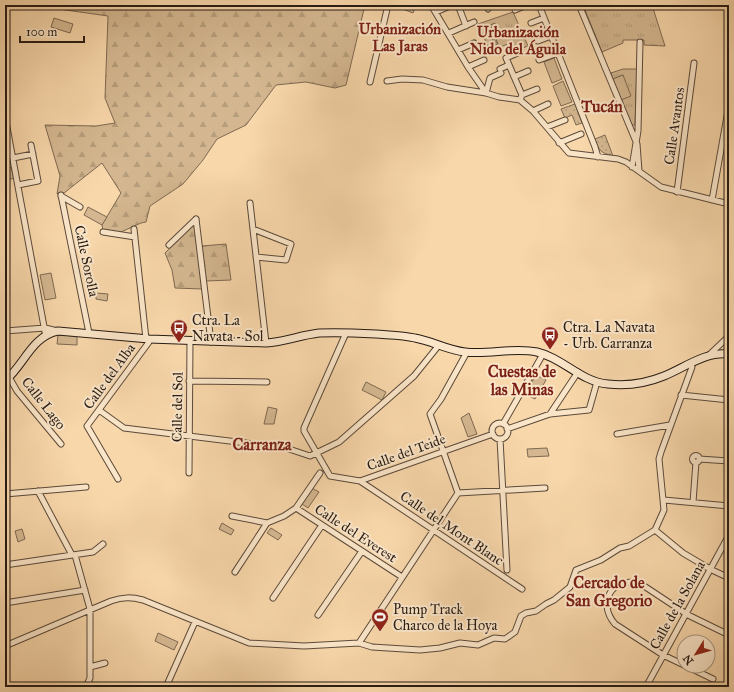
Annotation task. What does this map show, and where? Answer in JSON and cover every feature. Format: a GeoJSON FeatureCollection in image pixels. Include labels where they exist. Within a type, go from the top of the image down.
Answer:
{"type":"FeatureCollection","features":[{"type":"Feature","properties":{"kind":"main road"},"geometry":{"type":"LineString","coordinates":[[7,379],[17,369],[44,332],[58,331],[148,339],[266,344],[319,332],[403,336],[423,340],[457,351],[514,350],[543,354],[564,363],[588,379],[607,384],[621,385],[648,382],[707,357],[726,354]]}},
{"type":"Feature","properties":{"kind":"street"},"geometry":{"type":"LineString","coordinates":[[370,82],[388,5]]}},
{"type":"Feature","properties":{"kind":"street"},"geometry":{"type":"LineString","coordinates":[[431,5],[468,67],[486,93]]}},
{"type":"Feature","properties":{"kind":"street"},"geometry":{"type":"LineString","coordinates":[[436,12],[452,5]]}},
{"type":"Feature","properties":{"kind":"street"},"geometry":{"type":"LineString","coordinates":[[458,5],[466,26]]}},
{"type":"Feature","properties":{"kind":"street"},"geometry":{"type":"LineString","coordinates":[[513,7],[527,5]]}},
{"type":"Feature","properties":{"kind":"street"},"geometry":{"type":"LineString","coordinates":[[538,5],[598,157]]}},
{"type":"Feature","properties":{"kind":"street"},"geometry":{"type":"LineString","coordinates":[[579,5],[637,144],[639,171]]}},
{"type":"Feature","properties":{"kind":"street"},"geometry":{"type":"LineString","coordinates":[[532,23],[544,18]]}},
{"type":"Feature","properties":{"kind":"street"},"geometry":{"type":"LineString","coordinates":[[449,33],[474,22]]}},
{"type":"Feature","properties":{"kind":"street"},"geometry":{"type":"LineString","coordinates":[[538,41],[551,36]]}},
{"type":"Feature","properties":{"kind":"street"},"geometry":{"type":"LineString","coordinates":[[632,166],[637,144],[638,131],[640,42]]}},
{"type":"Feature","properties":{"kind":"street"},"geometry":{"type":"LineString","coordinates":[[458,50],[474,43]]}},
{"type":"Feature","properties":{"kind":"street"},"geometry":{"type":"LineString","coordinates":[[520,52],[506,58],[521,98],[569,153],[618,159],[626,162],[661,187],[729,204]]}},
{"type":"Feature","properties":{"kind":"street"},"geometry":{"type":"LineString","coordinates":[[539,60],[558,53]]}},
{"type":"Feature","properties":{"kind":"street"},"geometry":{"type":"LineString","coordinates":[[468,67],[484,60]]}},
{"type":"Feature","properties":{"kind":"street","name":"Calle Avantos"},"geometry":{"type":"LineString","coordinates":[[677,192],[694,63]]}},
{"type":"Feature","properties":{"kind":"street"},"geometry":{"type":"LineString","coordinates":[[486,93],[490,78],[509,65]]}},
{"type":"Feature","properties":{"kind":"street"},"geometry":{"type":"LineString","coordinates":[[514,77],[528,71]]}},
{"type":"Feature","properties":{"kind":"street"},"geometry":{"type":"LineString","coordinates":[[387,81],[402,79],[423,80],[447,87],[486,93],[499,97],[521,98],[537,89]]}},
{"type":"Feature","properties":{"kind":"street"},"geometry":{"type":"LineString","coordinates":[[533,111],[548,104]]}},
{"type":"Feature","properties":{"kind":"street"},"geometry":{"type":"LineString","coordinates":[[712,200],[729,105]]}},
{"type":"Feature","properties":{"kind":"street"},"geometry":{"type":"LineString","coordinates":[[546,127],[564,120]]}},
{"type":"Feature","properties":{"kind":"street"},"geometry":{"type":"LineString","coordinates":[[5,331],[44,332],[6,122]]}},
{"type":"Feature","properties":{"kind":"street"},"geometry":{"type":"LineString","coordinates":[[559,143],[580,134]]}},
{"type":"Feature","properties":{"kind":"street"},"geometry":{"type":"LineString","coordinates":[[18,185],[38,181],[31,145]]}},
{"type":"Feature","properties":{"kind":"street"},"geometry":{"type":"LineString","coordinates":[[13,158],[33,154]]}},
{"type":"Feature","properties":{"kind":"street","name":"Calle Sorolla"},"geometry":{"type":"LineString","coordinates":[[80,207],[61,195],[89,333]]}},
{"type":"Feature","properties":{"kind":"street"},"geometry":{"type":"LineString","coordinates":[[250,203],[266,344]]}},
{"type":"Feature","properties":{"kind":"street"},"geometry":{"type":"LineString","coordinates":[[169,245],[196,219],[211,342]]}},
{"type":"Feature","properties":{"kind":"street"},"geometry":{"type":"LineString","coordinates":[[134,229],[148,339]]}},
{"type":"Feature","properties":{"kind":"street"},"geometry":{"type":"LineString","coordinates":[[253,229],[291,244],[286,260],[256,257]]}},
{"type":"Feature","properties":{"kind":"street"},"geometry":{"type":"LineString","coordinates":[[102,232],[135,237]]}},
{"type":"Feature","properties":{"kind":"street"},"geometry":{"type":"LineString","coordinates":[[317,452],[304,431],[305,424],[346,333]]}},
{"type":"Feature","properties":{"kind":"street"},"geometry":{"type":"LineString","coordinates":[[707,357],[729,336]]}},
{"type":"Feature","properties":{"kind":"street","name":"Calle del Alba"},"geometry":{"type":"LineString","coordinates":[[118,479],[87,426],[148,342],[148,339]]}},
{"type":"Feature","properties":{"kind":"street","name":"Calle del Sol"},"geometry":{"type":"LineString","coordinates":[[188,473],[190,341]]}},
{"type":"Feature","properties":{"kind":"street"},"geometry":{"type":"LineString","coordinates":[[720,344],[719,348],[726,354]]}},
{"type":"Feature","properties":{"kind":"street"},"geometry":{"type":"LineString","coordinates":[[99,410],[124,428],[286,448],[310,456],[339,442],[414,376],[439,345]]}},
{"type":"Feature","properties":{"kind":"street"},"geometry":{"type":"LineString","coordinates":[[458,493],[430,414],[441,399],[467,352]]}},
{"type":"Feature","properties":{"kind":"street"},"geometry":{"type":"LineString","coordinates":[[503,424],[543,354]]}},
{"type":"Feature","properties":{"kind":"street"},"geometry":{"type":"LineString","coordinates":[[5,646],[121,597],[130,597],[143,600],[249,643],[304,646],[359,643],[372,646],[420,650],[440,648],[460,643],[478,645],[494,638],[506,639],[515,632],[521,616],[526,613],[536,611],[554,600],[570,587],[576,570],[601,560],[620,548],[629,546],[655,530],[664,510],[659,459],[692,367],[691,364]]}},
{"type":"Feature","properties":{"kind":"street"},"geometry":{"type":"LineString","coordinates":[[550,414],[578,372]]}},
{"type":"Feature","properties":{"kind":"street","name":"Calle Lago"},"geometry":{"type":"LineString","coordinates":[[7,379],[61,444]]}},
{"type":"Feature","properties":{"kind":"street"},"geometry":{"type":"LineString","coordinates":[[189,381],[267,382]]}},
{"type":"Feature","properties":{"kind":"street"},"geometry":{"type":"LineString","coordinates":[[508,429],[550,414],[588,410],[597,382]]}},
{"type":"Feature","properties":{"kind":"street"},"geometry":{"type":"LineString","coordinates":[[681,395],[729,400]]}},
{"type":"Feature","properties":{"kind":"street"},"geometry":{"type":"LineString","coordinates":[[500,439],[496,438],[493,434],[494,426],[498,423],[503,424],[508,429]]}},
{"type":"Feature","properties":{"kind":"street"},"geometry":{"type":"LineString","coordinates":[[617,434],[670,425]]}},
{"type":"Feature","properties":{"kind":"street"},"geometry":{"type":"LineString","coordinates":[[500,439],[507,434],[508,429]]}},
{"type":"Feature","properties":{"kind":"street","name":"Calle del Teide"},"geometry":{"type":"LineString","coordinates":[[317,452],[330,476],[360,481],[493,434]]}},
{"type":"Feature","properties":{"kind":"street"},"geometry":{"type":"LineString","coordinates":[[500,439],[507,579]]}},
{"type":"Feature","properties":{"kind":"street"},"geometry":{"type":"LineString","coordinates":[[693,502],[697,461],[729,461]]}},
{"type":"Feature","properties":{"kind":"street"},"geometry":{"type":"LineString","coordinates":[[232,516],[267,523],[284,516],[296,508],[320,473]]}},
{"type":"Feature","properties":{"kind":"street"},"geometry":{"type":"LineString","coordinates":[[369,487],[368,482],[370,478]]}},
{"type":"Feature","properties":{"kind":"street","name":"Calle del Mont Blanc"},"geometry":{"type":"LineString","coordinates":[[360,481],[522,589]]}},
{"type":"Feature","properties":{"kind":"street"},"geometry":{"type":"LineString","coordinates":[[5,494],[86,487]]}},
{"type":"Feature","properties":{"kind":"street"},"geometry":{"type":"LineString","coordinates":[[458,493],[545,488]]}},
{"type":"Feature","properties":{"kind":"street"},"geometry":{"type":"LineString","coordinates":[[38,491],[73,555],[90,609],[90,678],[86,687]]}},
{"type":"Feature","properties":{"kind":"street"},"geometry":{"type":"LineString","coordinates":[[359,643],[458,493]]}},
{"type":"Feature","properties":{"kind":"street"},"geometry":{"type":"LineString","coordinates":[[664,500],[729,506]]}},
{"type":"Feature","properties":{"kind":"street","name":"Calle del Everest"},"geometry":{"type":"LineString","coordinates":[[296,508],[402,577]]}},
{"type":"Feature","properties":{"kind":"street"},"geometry":{"type":"LineString","coordinates":[[235,572],[267,523]]}},
{"type":"Feature","properties":{"kind":"street"},"geometry":{"type":"LineString","coordinates":[[273,598],[322,525]]}},
{"type":"Feature","properties":{"kind":"street"},"geometry":{"type":"LineString","coordinates":[[655,530],[683,553],[729,578]]}},
{"type":"Feature","properties":{"kind":"street","name":"Calle de la Solana"},"geometry":{"type":"LineString","coordinates":[[646,687],[729,535]]}},
{"type":"Feature","properties":{"kind":"street"},"geometry":{"type":"LineString","coordinates":[[5,566],[93,552],[103,544]]}},
{"type":"Feature","properties":{"kind":"street"},"geometry":{"type":"LineString","coordinates":[[318,615],[362,551]]}},
{"type":"Feature","properties":{"kind":"street"},"geometry":{"type":"LineString","coordinates":[[500,575],[507,570]]}},
{"type":"Feature","properties":{"kind":"street"},"geometry":{"type":"LineString","coordinates":[[676,661],[663,655],[615,624],[610,618],[606,603],[608,596],[619,584],[634,582],[642,584],[686,614],[729,635]]}},
{"type":"Feature","properties":{"kind":"street"},"geometry":{"type":"LineString","coordinates":[[5,603],[85,590]]}},
{"type":"Feature","properties":{"kind":"street"},"geometry":{"type":"LineString","coordinates":[[166,687],[195,622]]}},
{"type":"Feature","properties":{"kind":"street"},"geometry":{"type":"LineString","coordinates":[[90,667],[105,663]]}},
{"type":"Feature","properties":{"kind":"street"},"geometry":{"type":"LineString","coordinates":[[703,674],[713,679]]}},
{"type":"Feature","properties":{"kind":"green space"},"geometry":{"type":"Polygon","coordinates":[[[30,5],[365,5],[346,85],[335,88],[306,82],[276,85],[246,125],[217,139],[203,160],[183,184],[150,206],[146,222],[121,232],[103,230],[102,225],[121,193],[102,163],[64,193],[57,194],[60,176],[45,125],[96,126],[115,123],[105,98],[108,16],[30,5]]]}},
{"type":"Feature","properties":{"kind":"green space"},"geometry":{"type":"Polygon","coordinates":[[[392,5],[416,5],[413,13],[392,5]]]}},
{"type":"Feature","properties":{"kind":"green space"},"geometry":{"type":"Polygon","coordinates":[[[583,5],[652,5],[665,46],[644,45],[644,40],[623,40],[623,43],[602,52],[583,5]]]}},
{"type":"Feature","properties":{"kind":"green space"},"geometry":{"type":"Polygon","coordinates":[[[513,12],[528,46],[512,52],[508,44],[490,51],[478,24],[513,12]]]}},
{"type":"Feature","properties":{"kind":"green space"},"geometry":{"type":"Polygon","coordinates":[[[54,18],[73,24],[70,33],[51,27],[54,18]]]}},
{"type":"Feature","properties":{"kind":"green space"},"geometry":{"type":"Polygon","coordinates":[[[554,58],[562,79],[552,83],[544,62],[554,58]]]}},
{"type":"Feature","properties":{"kind":"green space"},"geometry":{"type":"Polygon","coordinates":[[[623,69],[637,69],[635,125],[632,125],[621,100],[623,75],[613,79],[611,73],[623,69]]]}},
{"type":"Feature","properties":{"kind":"green space"},"geometry":{"type":"Polygon","coordinates":[[[623,75],[631,96],[621,100],[613,79],[623,75]]]}},
{"type":"Feature","properties":{"kind":"green space"},"geometry":{"type":"Polygon","coordinates":[[[563,81],[572,102],[561,106],[553,86],[563,81]]]}},
{"type":"Feature","properties":{"kind":"green space"},"geometry":{"type":"Polygon","coordinates":[[[575,104],[582,123],[576,125],[572,115],[565,118],[561,109],[575,104]]]}},
{"type":"Feature","properties":{"kind":"green space"},"geometry":{"type":"Polygon","coordinates":[[[605,135],[613,156],[601,151],[596,143],[595,139],[605,135]]]}},
{"type":"Feature","properties":{"kind":"green space"},"geometry":{"type":"Polygon","coordinates":[[[11,167],[14,178],[5,181],[5,169],[11,167]]]}},
{"type":"Feature","properties":{"kind":"green space"},"geometry":{"type":"Polygon","coordinates":[[[88,207],[107,217],[102,225],[84,215],[88,207]]]}},
{"type":"Feature","properties":{"kind":"green space"},"geometry":{"type":"Polygon","coordinates":[[[193,225],[195,225],[202,289],[175,288],[172,270],[165,253],[193,225]]]}},
{"type":"Feature","properties":{"kind":"green space"},"geometry":{"type":"Polygon","coordinates":[[[226,244],[231,280],[206,281],[202,246],[226,244]]]}},
{"type":"Feature","properties":{"kind":"green space"},"geometry":{"type":"Polygon","coordinates":[[[51,273],[56,298],[45,300],[40,275],[51,273]]]}},
{"type":"Feature","properties":{"kind":"green space"},"geometry":{"type":"Polygon","coordinates":[[[96,293],[108,294],[107,301],[96,299],[96,293]]]}},
{"type":"Feature","properties":{"kind":"green space"},"geometry":{"type":"Polygon","coordinates":[[[58,335],[77,336],[77,345],[57,344],[58,335]]]}},
{"type":"Feature","properties":{"kind":"green space"},"geometry":{"type":"Polygon","coordinates":[[[536,375],[546,380],[535,399],[525,394],[536,375]]]}},
{"type":"Feature","properties":{"kind":"green space"},"geometry":{"type":"Polygon","coordinates":[[[366,382],[386,392],[382,400],[362,390],[366,382]]]}},
{"type":"Feature","properties":{"kind":"green space"},"geometry":{"type":"Polygon","coordinates":[[[268,407],[277,409],[274,424],[264,424],[268,407]]]}},
{"type":"Feature","properties":{"kind":"green space"},"geometry":{"type":"Polygon","coordinates":[[[469,413],[477,434],[468,437],[461,418],[469,413]]]}},
{"type":"Feature","properties":{"kind":"green space"},"geometry":{"type":"Polygon","coordinates":[[[547,448],[549,456],[528,457],[527,449],[547,448]]]}},
{"type":"Feature","properties":{"kind":"green space"},"geometry":{"type":"Polygon","coordinates":[[[312,488],[319,492],[308,508],[302,504],[312,488]]]}},
{"type":"Feature","properties":{"kind":"green space"},"geometry":{"type":"Polygon","coordinates":[[[222,523],[234,530],[231,535],[219,529],[222,523]]]}},
{"type":"Feature","properties":{"kind":"green space"},"geometry":{"type":"Polygon","coordinates":[[[271,528],[282,535],[278,540],[267,533],[271,528]]]}},
{"type":"Feature","properties":{"kind":"green space"},"geometry":{"type":"Polygon","coordinates":[[[22,529],[25,539],[18,542],[15,531],[22,529]]]}},
{"type":"Feature","properties":{"kind":"green space"},"geometry":{"type":"Polygon","coordinates":[[[158,633],[178,642],[174,650],[155,641],[158,633]]]}},
{"type":"Feature","properties":{"kind":"shaded area"},"geometry":{"type":"Polygon","coordinates":[[[495,23],[500,37],[496,39],[498,44],[492,46],[490,42],[493,41],[488,26],[495,23]]]}},
{"type":"Feature","properties":{"kind":"place","name":"Ctra. La Navata - Sol"},"geometry":{"type":"Point","coordinates":[179,343]}},
{"type":"Feature","properties":{"kind":"place","name":"Ctra. La Navata - Urb. Carranza"},"geometry":{"type":"Point","coordinates":[550,350]}},
{"type":"Feature","properties":{"kind":"place","name":"Pump Track Charco de la Hoya"},"geometry":{"type":"Point","coordinates":[380,632]}},
{"type":"Feature","properties":{"kind":"district","name":"Urbanización Las Jaras"},"geometry":{"type":"Point","coordinates":[400,38]}},
{"type":"Feature","properties":{"kind":"district","name":"Urbanización Nido del Águila"},"geometry":{"type":"Point","coordinates":[518,40]}},
{"type":"Feature","properties":{"kind":"district","name":"Tucán"},"geometry":{"type":"Point","coordinates":[602,106]}},
{"type":"Feature","properties":{"kind":"district","name":"Cuestas de las Minas"},"geometry":{"type":"Point","coordinates":[522,380]}},
{"type":"Feature","properties":{"kind":"district","name":"Carranza"},"geometry":{"type":"Point","coordinates":[262,444]}},
{"type":"Feature","properties":{"kind":"district","name":"Cercado de San Gregorio"},"geometry":{"type":"Point","coordinates":[609,591]}}]}
